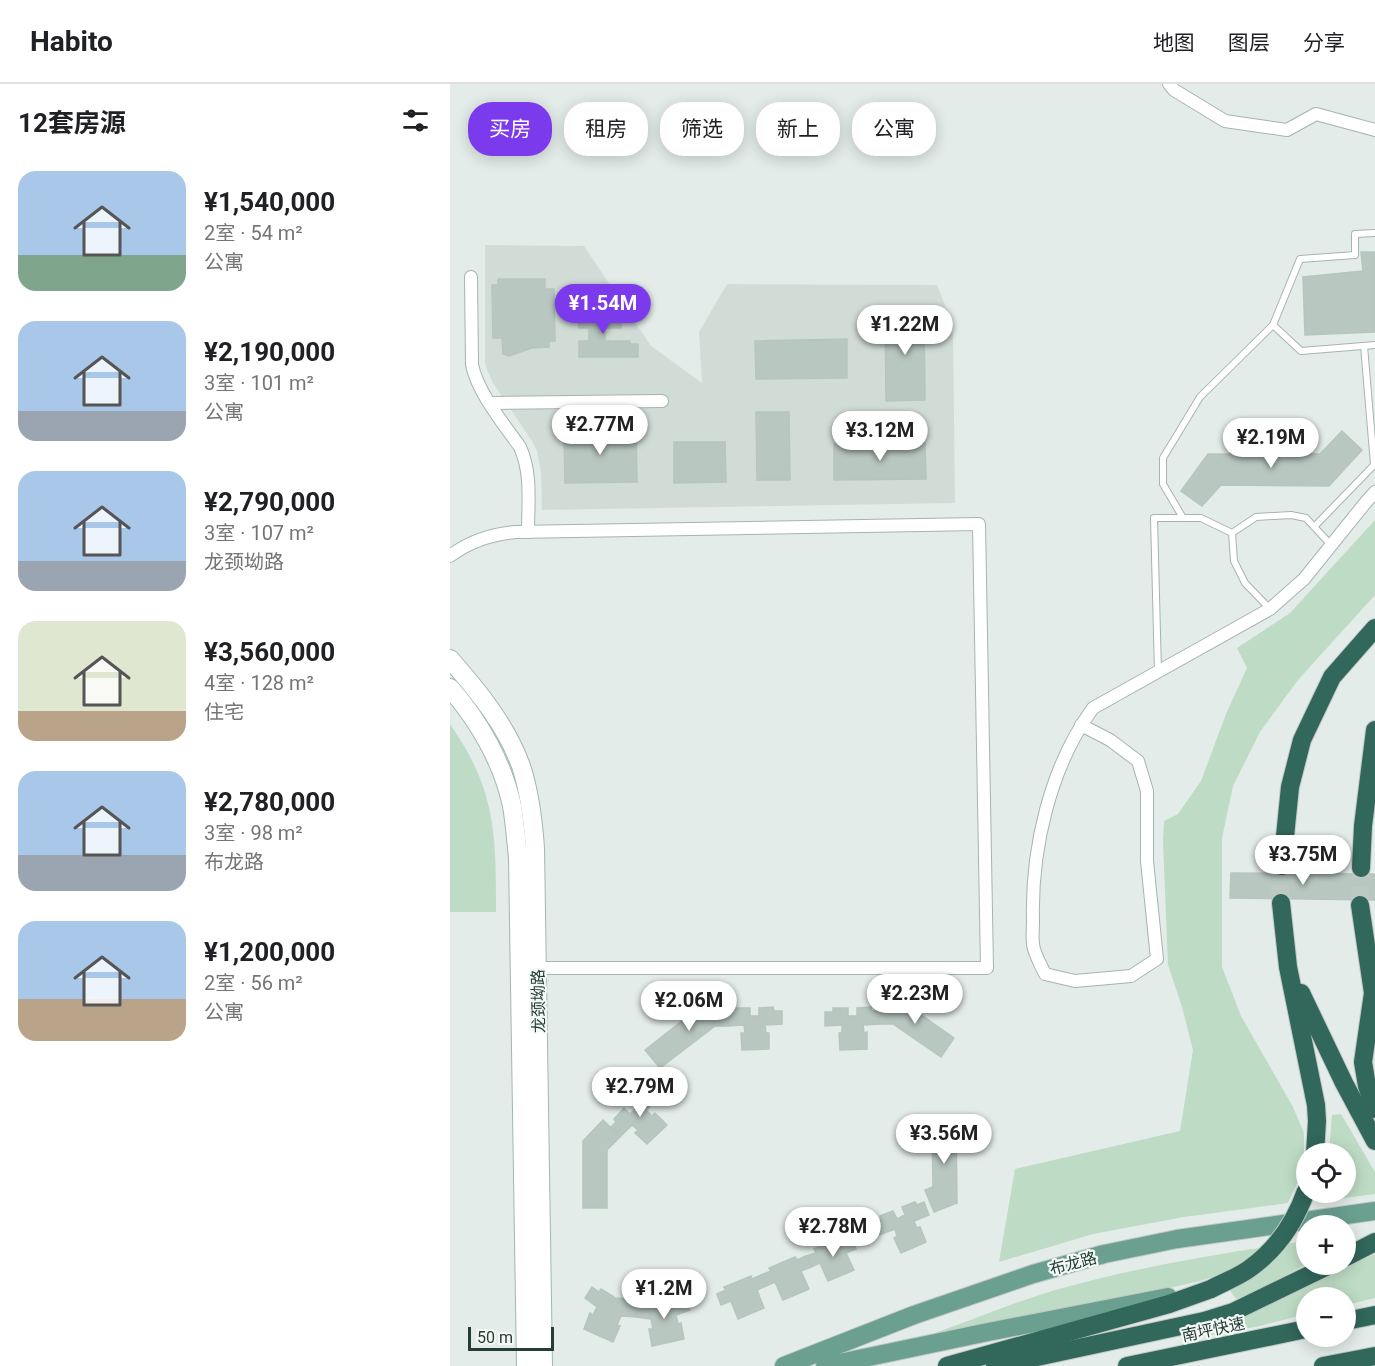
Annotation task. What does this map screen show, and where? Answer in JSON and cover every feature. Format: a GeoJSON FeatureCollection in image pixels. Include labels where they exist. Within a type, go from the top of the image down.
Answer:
{"type":"FeatureCollection","features":[{"type":"Feature","properties":{"kind":"highway"},"geometry":{"type":"LineString","coordinates":[[1282,866],[1290,787],[1302,740],[1332,677],[1375,628]]}},
{"type":"Feature","properties":{"kind":"highway"},"geometry":{"type":"LineString","coordinates":[[1361,867],[1375,730]]}},
{"type":"Feature","properties":{"kind":"highway"},"geometry":{"type":"LineString","coordinates":[[1281,903],[1288,967],[1316,1105],[1316,1143]]}},
{"type":"Feature","properties":{"kind":"highway"},"geometry":{"type":"LineString","coordinates":[[1360,905],[1374,995],[1363,1062],[1367,1086],[1375,1109]]}},
{"type":"Feature","properties":{"kind":"highway"},"geometry":{"type":"LineString","coordinates":[[1288,967],[1375,1141]]}},
{"type":"Feature","properties":{"kind":"highway"},"geometry":{"type":"LineString","coordinates":[[947,1366],[1169,1304],[1211,1288],[1247,1270],[1270,1252],[1287,1229],[1300,1203]]}},
{"type":"Feature","properties":{"kind":"highway"},"geometry":{"type":"LineString","coordinates":[[1356,1251],[1375,1242]]}},
{"type":"Feature","properties":{"kind":"highway"},"geometry":{"type":"LineString","coordinates":[[995,1366],[1204,1321],[1233,1312],[1310,1275]]}},
{"type":"Feature","properties":{"kind":"highway"},"geometry":{"type":"LineString","coordinates":[[1356,1319],[1375,1315]]}},
{"type":"Feature","properties":{"kind":"highway","name":"南坪快速"},"geometry":{"type":"LineString","coordinates":[[1127,1366],[1296,1331]]}},
{"type":"Feature","properties":{"kind":"highway"},"geometry":{"type":"LineString","coordinates":[[1323,1366],[1375,1356]]}},
{"type":"Feature","properties":{"kind":"main road","name":"龙颈坳路"},"geometry":{"type":"LineString","coordinates":[[450,659],[478,691],[497,718],[511,745],[521,766],[529,795],[534,830],[528,968],[526,1366]]}},
{"type":"Feature","properties":{"kind":"main road","name":"龙颈坳路"},"geometry":{"type":"LineString","coordinates":[[450,688],[479,727],[494,754],[511,804],[528,968],[543,1366]]}},
{"type":"Feature","properties":{"kind":"main road","name":"布龙路"},"geometry":{"type":"LineString","coordinates":[[784,1366],[914,1315],[1033,1274],[1104,1254],[1177,1239],[1375,1211]]}},
{"type":"Feature","properties":{"kind":"main road"},"geometry":{"type":"LineString","coordinates":[[825,1366],[1211,1288]]}},
{"type":"Feature","properties":{"kind":"street"},"geometry":{"type":"LineString","coordinates":[[1169,84],[1174,90],[1225,121],[1287,130],[1316,114],[1375,130]]}},
{"type":"Feature","properties":{"kind":"street"},"geometry":{"type":"LineString","coordinates":[[471,277],[472,365],[477,382],[520,447],[526,465],[528,532]]}},
{"type":"Feature","properties":{"kind":"street"},"geometry":{"type":"LineString","coordinates":[[490,403],[662,401]]}},
{"type":"Feature","properties":{"kind":"street"},"geometry":{"type":"LineString","coordinates":[[1081,725],[1110,740],[1138,760],[1147,791],[1147,861],[1157,959],[1131,976],[1075,981],[1045,974],[1033,946],[1032,900],[1037,855],[1046,810],[1061,766],[1081,725],[1093,708],[1270,609],[1304,579],[1375,492]]}},
{"type":"Feature","properties":{"kind":"street"},"geometry":{"type":"LineString","coordinates":[[450,556],[480,539],[504,533],[979,524],[987,969],[528,968]]}},
{"type":"Feature","properties":{"kind":"lane"},"geometry":{"type":"LineString","coordinates":[[1183,518],[1163,484],[1163,458],[1200,397],[1273,325],[1300,259],[1354,255],[1354,234],[1375,233]]}},
{"type":"Feature","properties":{"kind":"lane"},"geometry":{"type":"LineString","coordinates":[[1273,325],[1301,351],[1375,345]]}},
{"type":"Feature","properties":{"kind":"lane"},"geometry":{"type":"LineString","coordinates":[[1314,527],[1375,464],[1364,346]]}},
{"type":"Feature","properties":{"kind":"lane"},"geometry":{"type":"LineString","coordinates":[[1232,533],[1256,517],[1292,515],[1306,518],[1331,545]]}},
{"type":"Feature","properties":{"kind":"lane"},"geometry":{"type":"LineString","coordinates":[[1158,672],[1154,518],[1202,518],[1232,533]]}},
{"type":"Feature","properties":{"kind":"lane"},"geometry":{"type":"LineString","coordinates":[[1232,533],[1234,561],[1245,583],[1270,609]]}},
{"type":"Feature","properties":{"kind":"shaded area"},"geometry":{"type":"Polygon","coordinates":[[[485,245],[584,246],[651,346],[702,383],[699,332],[727,284],[937,285],[949,315],[953,335],[955,503],[542,510],[541,473],[537,451],[493,383],[485,363],[485,245]]]}},
{"type":"Feature","properties":{"kind":"green space"},"geometry":{"type":"Polygon","coordinates":[[[1375,520],[1375,595],[1298,680],[1260,732],[1233,786],[1222,838],[1222,967],[1241,1016],[1293,1107],[1304,1133],[1304,1143],[1296,1143],[1296,1186],[1288,1203],[1184,1217],[1093,1234],[999,1262],[1015,1169],[1180,1131],[1193,1050],[1168,965],[1164,821],[1178,814],[1201,781],[1226,714],[1247,668],[1237,648],[1290,613],[1375,520]]]}},
{"type":"Feature","properties":{"kind":"green space"},"geometry":{"type":"Polygon","coordinates":[[[450,724],[478,774],[490,813],[493,829],[496,912],[450,912],[450,724]]]}},
{"type":"Feature","properties":{"kind":"green space"},"geometry":{"type":"Polygon","coordinates":[[[1341,1114],[1375,1172],[1375,1194],[1356,1196],[1356,1143],[1330,1143],[1332,1115],[1341,1114]]]}},
{"type":"Feature","properties":{"kind":"green space"},"geometry":{"type":"Polygon","coordinates":[[[1296,1242],[1296,1270],[1262,1289],[1236,1299],[1219,1275],[1036,1318],[932,1334],[1022,1301],[1083,1282],[1178,1261],[1296,1242]]]}},
{"type":"Feature","properties":{"kind":"green space"},"geometry":{"type":"Polygon","coordinates":[[[1375,1254],[1375,1298],[1356,1303],[1356,1287],[1302,1287],[1326,1275],[1356,1275],[1356,1262],[1375,1254]]]}},
{"type":"Feature","properties":{"kind":"green space"},"geometry":{"type":"Polygon","coordinates":[[[1296,1290],[1296,1317],[1200,1337],[1296,1290]]]}},
{"type":"Feature","properties":{"kind":"building"},"geometry":{"type":"Polygon","coordinates":[[[1361,252],[1375,252],[1375,332],[1305,335],[1303,277],[1363,271],[1361,252]]]}},
{"type":"Feature","properties":{"kind":"building"},"geometry":{"type":"Polygon","coordinates":[[[498,279],[545,279],[545,289],[554,289],[555,341],[549,341],[549,347],[532,348],[509,356],[503,354],[502,338],[493,338],[492,285],[498,285],[498,279]]]}},
{"type":"Feature","properties":{"kind":"building"},"geometry":{"type":"Polygon","coordinates":[[[578,309],[615,309],[615,319],[621,319],[621,328],[605,328],[605,341],[630,341],[630,344],[638,344],[638,357],[579,357],[579,341],[589,341],[589,328],[579,328],[578,309]]]}},
{"type":"Feature","properties":{"kind":"building"},"geometry":{"type":"Polygon","coordinates":[[[885,311],[924,311],[925,400],[886,401],[885,311]]]}},
{"type":"Feature","properties":{"kind":"building"},"geometry":{"type":"Polygon","coordinates":[[[847,339],[847,378],[756,379],[755,341],[847,339]]]}},
{"type":"Feature","properties":{"kind":"building"},"geometry":{"type":"Polygon","coordinates":[[[756,412],[789,412],[790,480],[757,480],[756,412]]]}},
{"type":"Feature","properties":{"kind":"building"},"geometry":{"type":"Polygon","coordinates":[[[636,430],[637,482],[565,483],[564,431],[636,430]]]}},
{"type":"Feature","properties":{"kind":"building"},"geometry":{"type":"Polygon","coordinates":[[[1342,431],[1362,450],[1329,486],[1221,485],[1202,506],[1181,491],[1208,454],[1320,454],[1342,431]]]}},
{"type":"Feature","properties":{"kind":"building"},"geometry":{"type":"Polygon","coordinates":[[[674,442],[725,442],[726,482],[674,483],[674,442]]]}},
{"type":"Feature","properties":{"kind":"building"},"geometry":{"type":"Polygon","coordinates":[[[925,443],[926,479],[834,480],[834,444],[925,443]]]}},
{"type":"Feature","properties":{"kind":"building"},"geometry":{"type":"Polygon","coordinates":[[[1231,873],[1375,874],[1375,900],[1230,898],[1231,873]]]}},
{"type":"Feature","properties":{"kind":"building"},"geometry":{"type":"Polygon","coordinates":[[[879,1000],[900,1000],[954,1038],[941,1057],[893,1024],[880,1024],[879,1000]]]}},
{"type":"Feature","properties":{"kind":"building"},"geometry":{"type":"Polygon","coordinates":[[[706,1002],[727,1002],[728,1026],[715,1026],[660,1068],[645,1050],[706,1002]]]}},
{"type":"Feature","properties":{"kind":"building"},"geometry":{"type":"Polygon","coordinates":[[[773,1007],[774,1011],[782,1011],[782,1024],[765,1025],[766,1033],[769,1033],[769,1049],[742,1050],[741,1033],[745,1033],[744,1025],[728,1026],[727,1012],[735,1012],[735,1008],[750,1008],[750,1016],[759,1016],[759,1008],[773,1007]]]}},
{"type":"Feature","properties":{"kind":"building"},"geometry":{"type":"Polygon","coordinates":[[[871,1007],[872,1011],[880,1011],[880,1024],[863,1025],[864,1033],[867,1032],[867,1049],[840,1050],[839,1033],[842,1033],[842,1025],[825,1026],[825,1012],[833,1012],[833,1008],[848,1008],[848,1016],[857,1016],[857,1008],[871,1007]]]}},
{"type":"Feature","properties":{"kind":"building"},"geometry":{"type":"Polygon","coordinates":[[[649,1089],[658,1098],[646,1110],[652,1116],[655,1113],[667,1125],[647,1144],[635,1133],[638,1130],[632,1125],[620,1137],[611,1127],[616,1122],[614,1119],[624,1108],[630,1114],[636,1108],[630,1102],[640,1092],[643,1094],[649,1089]]]}},
{"type":"Feature","properties":{"kind":"building"},"geometry":{"type":"Polygon","coordinates":[[[603,1120],[620,1137],[607,1150],[607,1208],[583,1208],[583,1141],[603,1120]]]}},
{"type":"Feature","properties":{"kind":"building"},"geometry":{"type":"Polygon","coordinates":[[[932,1120],[956,1120],[957,1203],[934,1212],[925,1190],[933,1187],[932,1120]]]}},
{"type":"Feature","properties":{"kind":"building"},"geometry":{"type":"Polygon","coordinates":[[[915,1202],[917,1205],[924,1202],[929,1215],[914,1221],[917,1228],[920,1227],[926,1242],[901,1253],[894,1238],[897,1236],[895,1229],[879,1235],[874,1223],[881,1220],[880,1216],[893,1211],[897,1219],[905,1215],[902,1207],[915,1202]]]}},
{"type":"Feature","properties":{"kind":"building"},"geometry":{"type":"Polygon","coordinates":[[[840,1238],[842,1242],[851,1238],[856,1249],[846,1253],[854,1270],[828,1281],[820,1263],[811,1267],[806,1256],[816,1253],[814,1249],[840,1238]]]}},
{"type":"Feature","properties":{"kind":"building"},"geometry":{"type":"Polygon","coordinates":[[[806,1256],[811,1267],[801,1271],[809,1289],[783,1300],[775,1282],[766,1286],[761,1275],[771,1271],[769,1268],[795,1257],[797,1260],[806,1256]]]}},
{"type":"Feature","properties":{"kind":"building"},"geometry":{"type":"Polygon","coordinates":[[[761,1275],[766,1286],[757,1290],[764,1308],[738,1319],[731,1301],[721,1305],[717,1294],[726,1290],[724,1287],[751,1276],[752,1279],[761,1275]]]}},
{"type":"Feature","properties":{"kind":"building"},"geometry":{"type":"Polygon","coordinates":[[[592,1287],[599,1292],[601,1289],[614,1297],[612,1300],[614,1301],[615,1298],[629,1299],[629,1303],[637,1304],[636,1317],[621,1316],[617,1325],[620,1326],[613,1342],[584,1329],[590,1313],[593,1315],[597,1307],[585,1298],[592,1287]]]}},
{"type":"Feature","properties":{"kind":"building"},"geometry":{"type":"Polygon","coordinates":[[[675,1297],[677,1300],[684,1297],[690,1310],[676,1315],[678,1324],[681,1323],[684,1339],[652,1346],[649,1329],[653,1329],[651,1319],[636,1317],[637,1304],[645,1305],[646,1301],[660,1303],[660,1306],[675,1297]]]}},
{"type":"Feature","properties":{"kind":"tunnel"},"geometry":{"type":"LineString","coordinates":[[1281,903],[1282,866]]}},
{"type":"Feature","properties":{"kind":"tunnel"},"geometry":{"type":"LineString","coordinates":[[1360,905],[1361,868]]}}]}
